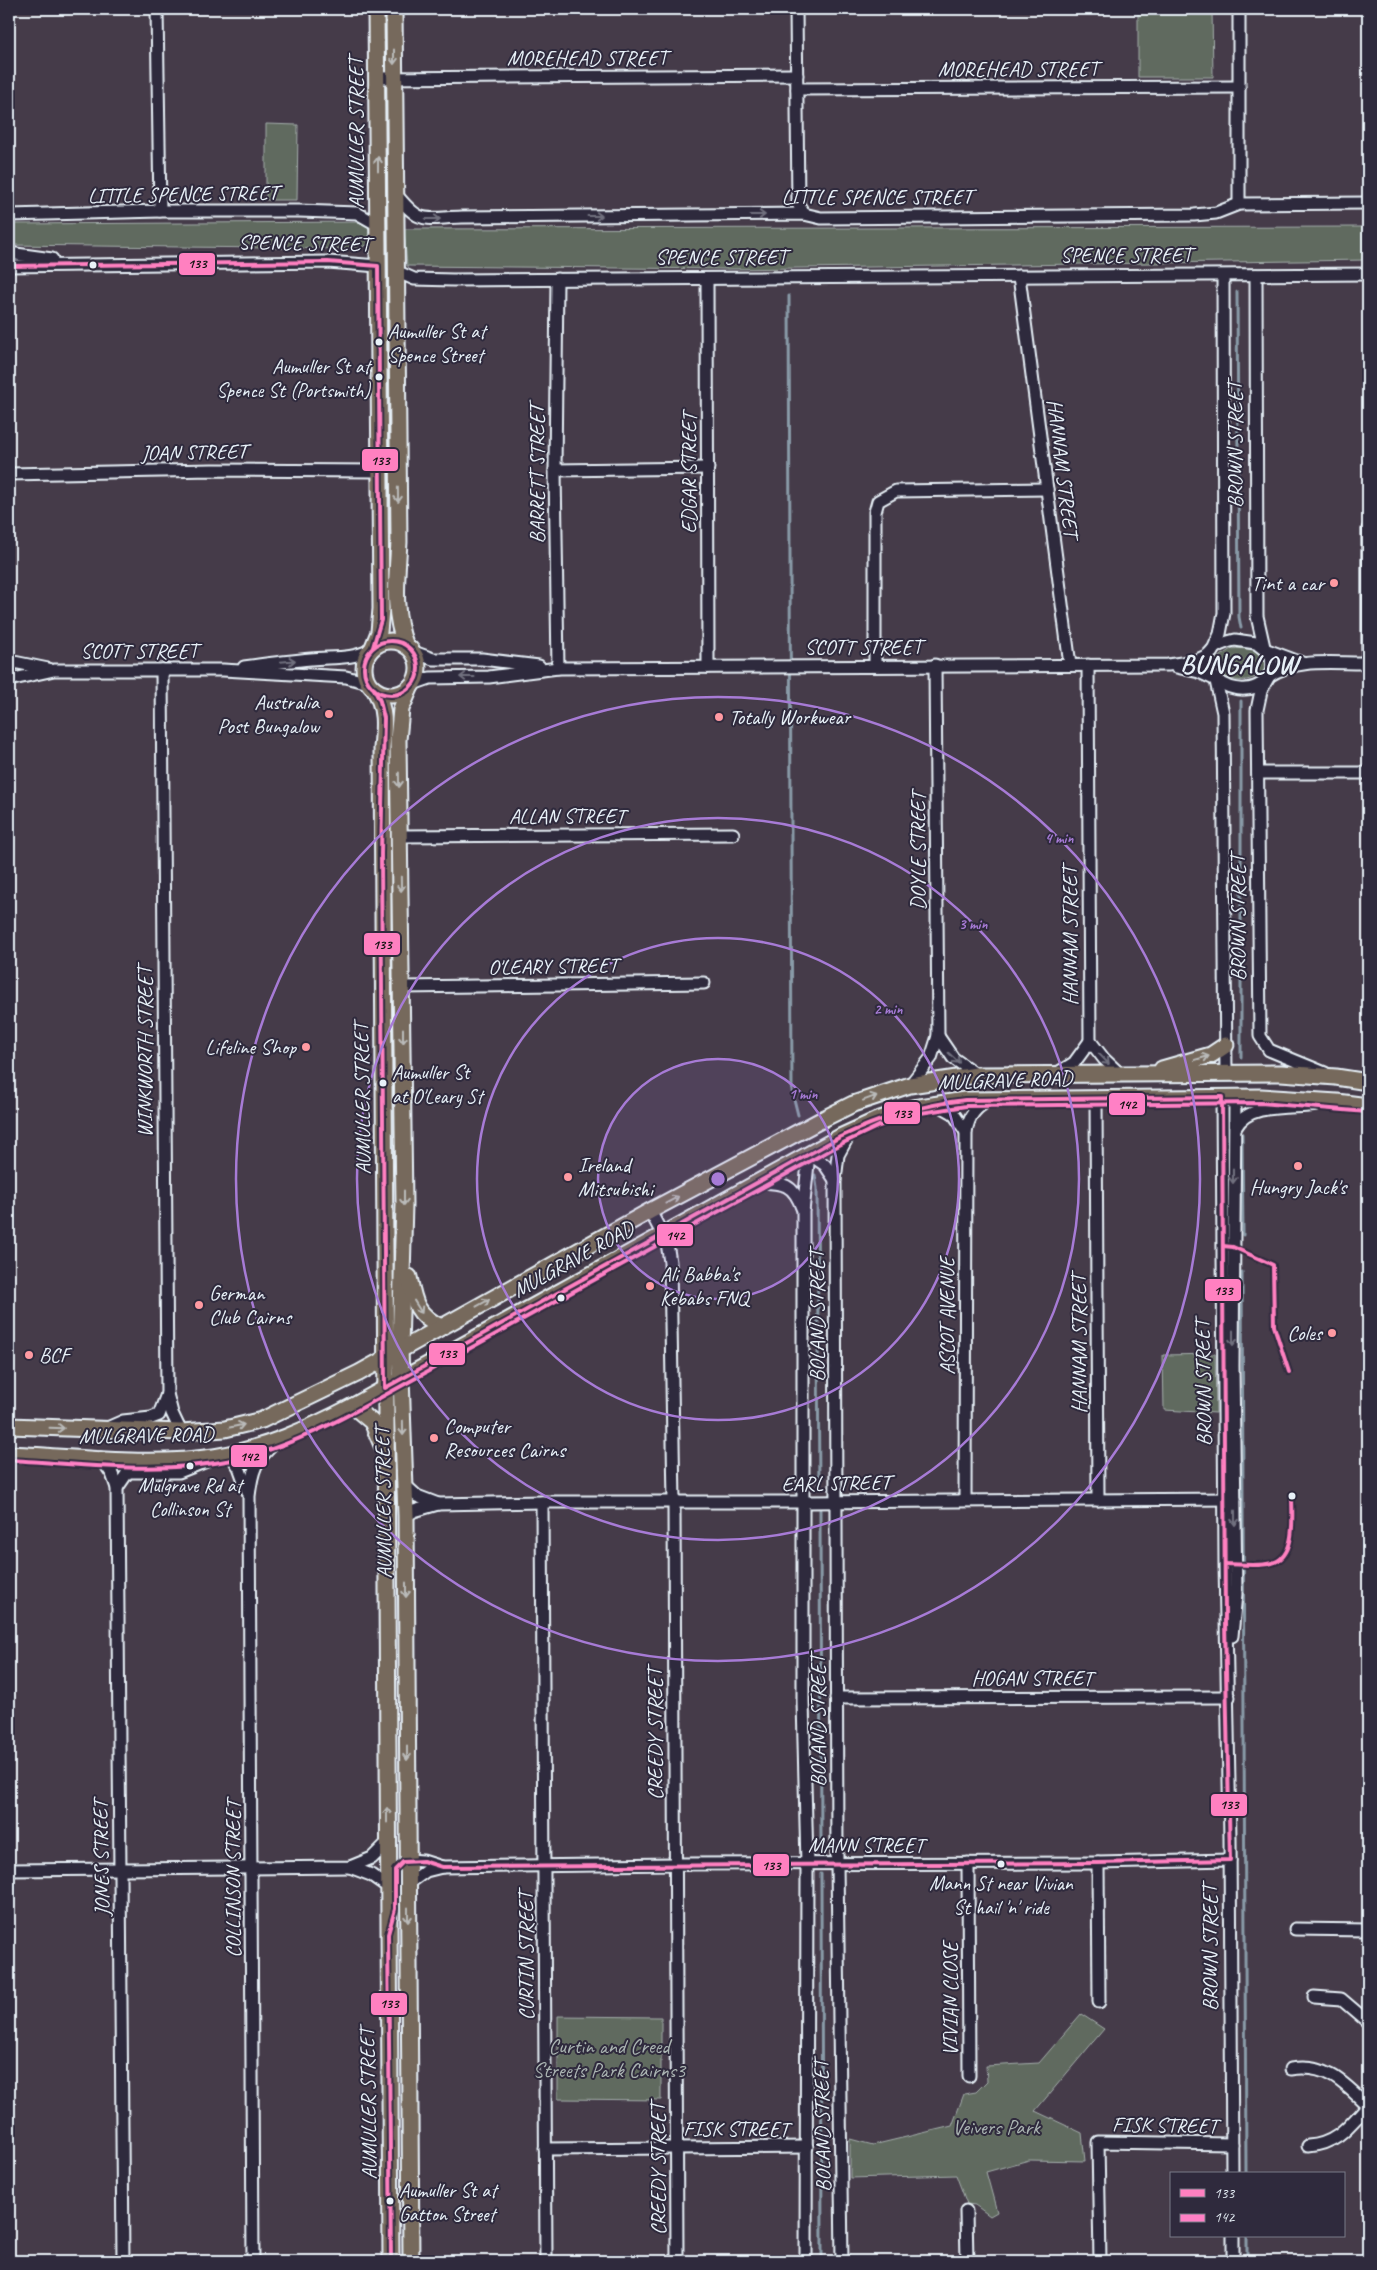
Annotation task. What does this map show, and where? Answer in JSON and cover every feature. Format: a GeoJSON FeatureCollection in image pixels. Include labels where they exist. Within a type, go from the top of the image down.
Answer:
{"type":"FeatureCollection","features":[{"type":"Feature","properties":{"kind":"main road","name":"AUMULLER STREET"},"geometry":{"type":"LineString","coordinates":[[373,648],[381,620],[376,9]]}},
{"type":"Feature","properties":{"kind":"main road","name":"AUMULLER STREET"},"geometry":{"type":"LineString","coordinates":[[394,9],[399,542],[397,610],[398,623],[408,648]]}},
{"type":"Feature","properties":{"kind":"main road","name":"SPENCE STREET"},"geometry":{"type":"LineString","coordinates":[[378,266],[396,271]]}},
{"type":"Feature","properties":{"kind":"main road"},"geometry":{"type":"LineString","coordinates":[[379,450],[386,435],[387,400],[390,397],[397,398]]}},
{"type":"Feature","properties":{"kind":"main road"},"geometry":{"type":"LineString","coordinates":[[391,641],[408,648],[417,662],[418,670],[412,685],[396,695],[388,695],[371,686],[364,671],[364,662],[373,648],[391,641]]}},
{"type":"Feature","properties":{"kind":"main road","name":"AUMULLER STREET"},"geometry":{"type":"LineString","coordinates":[[411,2261],[406,1516],[400,1379],[403,1113],[399,724],[403,702],[412,685]]}},
{"type":"Feature","properties":{"kind":"main road","name":"AUMULLER STREET"},"geometry":{"type":"LineString","coordinates":[[371,686],[380,701],[384,718],[381,893],[385,1181],[384,1359],[391,2261]]}},
{"type":"Feature","properties":{"kind":"main road"},"geometry":{"type":"LineString","coordinates":[[1142,1074],[1211,1055],[1226,1045]]}},
{"type":"Feature","properties":{"kind":"main road","name":"MULGRAVE ROAD"},"geometry":{"type":"LineString","coordinates":[[9,1426],[181,1432],[225,1429],[262,1420],[384,1359],[650,1211],[825,1118],[853,1104],[910,1084],[977,1075],[1226,1072],[1336,1077],[1368,1082]]}},
{"type":"Feature","properties":{"kind":"main road","name":"BROWN STREET"},"geometry":{"type":"LineString","coordinates":[[1226,1072],[1228,1097]]}},
{"type":"Feature","properties":{"kind":"main road","name":"MULGRAVE ROAD"},"geometry":{"type":"LineString","coordinates":[[9,1454],[152,1460],[215,1457],[276,1442],[353,1406],[851,1131],[895,1114],[935,1103],[992,1098],[1228,1097],[1337,1102],[1368,1106]]}},
{"type":"Feature","properties":{"kind":"main road"},"geometry":{"type":"LineString","coordinates":[[385,1181],[394,1180],[397,1176],[397,1146],[403,1113]]}},
{"type":"Feature","properties":{"kind":"main road"},"geometry":{"type":"LineString","coordinates":[[403,1243],[414,1300],[427,1320],[441,1327]]}},
{"type":"Feature","properties":{"kind":"main road"},"geometry":{"type":"LineString","coordinates":[[353,1406],[372,1422],[386,1458]]}},
{"type":"Feature","properties":{"kind":"main road"},"geometry":{"type":"LineString","coordinates":[[386,1639],[392,1611],[392,1574],[397,1568],[406,1567]]}},
{"type":"Feature","properties":{"kind":"main road"},"geometry":{"type":"LineString","coordinates":[[388,1934],[395,1909],[396,1870],[400,1864],[408,1860]]}},
{"type":"Feature","properties":{"kind":"main road"},"geometry":{"type":"LineString","coordinates":[[391,2230],[398,2229],[402,2224],[404,2191],[410,2166]]}},
{"type":"Feature","properties":{"kind":"street"},"geometry":{"type":"LineString","coordinates":[[157,9],[160,211]]}},
{"type":"Feature","properties":{"kind":"street"},"geometry":{"type":"LineString","coordinates":[[796,9],[798,204],[804,214]]}},
{"type":"Feature","properties":{"kind":"street"},"geometry":{"type":"LineString","coordinates":[[1239,9],[1239,204]]}},
{"type":"Feature","properties":{"kind":"street","name":"MOREHEAD STREET"},"geometry":{"type":"LineString","coordinates":[[378,78],[797,75]]}},
{"type":"Feature","properties":{"kind":"street","name":"MOREHEAD STREET"},"geometry":{"type":"LineString","coordinates":[[797,90],[1239,87]]}},
{"type":"Feature","properties":{"kind":"street","name":"LITTLE SPENCE STREET"},"geometry":{"type":"LineString","coordinates":[[395,192],[413,214],[431,220],[462,217],[804,214],[822,218],[1203,214],[1223,211],[1239,204],[1368,203]]}},
{"type":"Feature","properties":{"kind":"street"},"geometry":{"type":"LineString","coordinates":[[357,213],[370,205],[378,195]]}},
{"type":"Feature","properties":{"kind":"street","name":"LITTLE SPENCE STREET"},"geometry":{"type":"LineString","coordinates":[[9,215],[160,211],[357,213],[378,225]]}},
{"type":"Feature","properties":{"kind":"street","name":"SPENCE STREET"},"geometry":{"type":"LineString","coordinates":[[9,253],[76,264]]}},
{"type":"Feature","properties":{"kind":"street","name":"SPENCE STREET"},"geometry":{"type":"LineString","coordinates":[[9,266],[328,262],[378,266]]}},
{"type":"Feature","properties":{"kind":"street","name":"SPENCE STREET"},"geometry":{"type":"LineString","coordinates":[[396,271],[420,279],[707,279],[1368,274]]}},
{"type":"Feature","properties":{"kind":"street","name":"BROWN STREET"},"geometry":{"type":"LineString","coordinates":[[1256,275],[1257,616],[1266,649]]}},
{"type":"Feature","properties":{"kind":"street","name":"HANNAM STREET"},"geometry":{"type":"LineString","coordinates":[[1019,276],[1070,665]]}},
{"type":"Feature","properties":{"kind":"street","name":"BROWN STREET"},"geometry":{"type":"LineString","coordinates":[[1211,653],[1220,636],[1224,613],[1223,276]]}},
{"type":"Feature","properties":{"kind":"street","name":"BARRETT STREET"},"geometry":{"type":"LineString","coordinates":[[557,279],[555,470],[558,668]]}},
{"type":"Feature","properties":{"kind":"street","name":"EDGAR STREET"},"geometry":{"type":"LineString","coordinates":[[707,279],[708,667]]}},
{"type":"Feature","properties":{"kind":"street"},"geometry":{"type":"LineString","coordinates":[[555,470],[708,468]]}},
{"type":"Feature","properties":{"kind":"street","name":"JOAN STREET"},"geometry":{"type":"LineString","coordinates":[[9,474],[212,470],[379,471]]}},
{"type":"Feature","properties":{"kind":"street"},"geometry":{"type":"LineString","coordinates":[[875,666],[875,512],[878,501],[896,491],[1047,489]]}},
{"type":"Feature","properties":{"kind":"street"},"geometry":{"type":"LineString","coordinates":[[1240,688],[1255,686],[1282,668],[1306,664],[1368,664],[1368,529]]}},
{"type":"Feature","properties":{"kind":"street","name":"BROWN STREET"},"geometry":{"type":"LineString","coordinates":[[1224,613],[1229,633],[1239,640],[1252,634],[1257,616]]}},
{"type":"Feature","properties":{"kind":"street"},"geometry":{"type":"LineString","coordinates":[[1257,710],[1253,697],[1240,688],[1215,680],[1208,666],[1211,653],[1224,644],[1239,640],[1253,642],[1306,664]]}},
{"type":"Feature","properties":{"kind":"street","name":"SCOTT STREET"},"geometry":{"type":"LineString","coordinates":[[223,670],[281,662],[351,657],[373,648]]}},
{"type":"Feature","properties":{"kind":"street","name":"SCOTT STREET"},"geometry":{"type":"LineString","coordinates":[[408,648],[433,659],[482,659],[558,668]]}},
{"type":"Feature","properties":{"kind":"street"},"geometry":{"type":"LineString","coordinates":[[1266,649],[1273,663],[1269,677]]}},
{"type":"Feature","properties":{"kind":"street","name":"SCOTT STREET"},"geometry":{"type":"LineString","coordinates":[[412,685],[430,678],[489,677],[558,668],[1168,665],[1195,661],[1211,653]]}},
{"type":"Feature","properties":{"kind":"street","name":"SCOTT STREET"},"geometry":{"type":"LineString","coordinates":[[9,661],[54,670],[223,670],[346,677],[371,686]]}},
{"type":"Feature","properties":{"kind":"street","name":"HANNAM STREET"},"geometry":{"type":"LineString","coordinates":[[1088,665],[1090,1041]]}},
{"type":"Feature","properties":{"kind":"street","name":"SCOTT STREET"},"geometry":{"type":"LineString","coordinates":[[1168,665],[1199,672],[1215,680]]}},
{"type":"Feature","properties":{"kind":"street","name":"DOYLE STREET"},"geometry":{"type":"LineString","coordinates":[[910,1084],[931,1058],[938,1036],[935,666]]}},
{"type":"Feature","properties":{"kind":"street","name":"SCOTT STREET"},"geometry":{"type":"LineString","coordinates":[[9,680],[54,670]]}},
{"type":"Feature","properties":{"kind":"street","name":"WINKWORTH STREET"},"geometry":{"type":"LineString","coordinates":[[162,670],[167,1394],[172,1413],[181,1432]]}},
{"type":"Feature","properties":{"kind":"street","name":"BROWN STREET"},"geometry":{"type":"LineString","coordinates":[[1269,677],[1261,692],[1257,710],[1262,1042],[1271,1051],[1336,1077]]}},
{"type":"Feature","properties":{"kind":"street","name":"BROWN STREET"},"geometry":{"type":"LineString","coordinates":[[1215,680],[1223,713],[1226,1072]]}},
{"type":"Feature","properties":{"kind":"street","name":"BROWN STREET"},"geometry":{"type":"LineString","coordinates":[[1223,713],[1229,697],[1240,688]]}},
{"type":"Feature","properties":{"kind":"street"},"geometry":{"type":"LineString","coordinates":[[1258,773],[1368,773]]}},
{"type":"Feature","properties":{"kind":"street","name":"ALLAN STREET"},"geometry":{"type":"LineString","coordinates":[[401,836],[733,834]]}},
{"type":"Feature","properties":{"kind":"street","name":"O'LEARY STREET"},"geometry":{"type":"LineString","coordinates":[[402,987],[704,983]]}},
{"type":"Feature","properties":{"kind":"street"},"geometry":{"type":"LineString","coordinates":[[938,1036],[953,1058],[977,1075]]}},
{"type":"Feature","properties":{"kind":"street"},"geometry":{"type":"LineString","coordinates":[[1056,1074],[1074,1063],[1090,1041],[1104,1059],[1120,1074]]}},
{"type":"Feature","properties":{"kind":"street","name":"BROWN STREET"},"geometry":{"type":"LineString","coordinates":[[1228,1097],[1236,1127],[1233,1161],[1230,1499]]}},
{"type":"Feature","properties":{"kind":"street","name":"BROWN STREET"},"geometry":{"type":"LineString","coordinates":[[1228,1097],[1230,1499],[1236,1594],[1228,1662],[1232,2172]]}},
{"type":"Feature","properties":{"kind":"street","name":"ASCOT AVENUE"},"geometry":{"type":"LineString","coordinates":[[965,1500],[966,1132],[972,1112],[992,1098]]}},
{"type":"Feature","properties":{"kind":"street","name":"HANNAM STREET"},"geometry":{"type":"LineString","coordinates":[[1096,1098],[1098,1500]]}},
{"type":"Feature","properties":{"kind":"street"},"geometry":{"type":"LineString","coordinates":[[1236,1127],[1240,1120],[1254,1112],[1337,1102]]}},
{"type":"Feature","properties":{"kind":"street"},"geometry":{"type":"LineString","coordinates":[[935,1103],[956,1117],[966,1132]]}},
{"type":"Feature","properties":{"kind":"street","name":"BOLAND STREET"},"geometry":{"type":"LineString","coordinates":[[842,2261],[837,1863],[834,1180],[840,1150],[851,1131]]}},
{"type":"Feature","properties":{"kind":"street"},"geometry":{"type":"LineString","coordinates":[[808,1154],[825,1164],[834,1180]]}},
{"type":"Feature","properties":{"kind":"street","name":"BOLAND STREET"},"geometry":{"type":"LineString","coordinates":[[806,2261],[807,1864],[804,1702],[803,1212],[808,1154]]}},
{"type":"Feature","properties":{"kind":"street","name":"BOLAND STREET"},"geometry":{"type":"LineString","coordinates":[[756,1182],[779,1184],[791,1188],[797,1195],[803,1212]]}},
{"type":"Feature","properties":{"kind":"street","name":"CREEDY STREET"},"geometry":{"type":"LineString","coordinates":[[650,1211],[667,1244],[670,1262],[674,1502],[677,2261]]}},
{"type":"Feature","properties":{"kind":"street"},"geometry":{"type":"LineString","coordinates":[[103,1430],[123,1421],[151,1418],[159,1415],[167,1394]]}},
{"type":"Feature","properties":{"kind":"street"},"geometry":{"type":"LineString","coordinates":[[249,1496],[252,1471],[258,1461],[276,1442]]}},
{"type":"Feature","properties":{"kind":"street"},"geometry":{"type":"LineString","coordinates":[[230,1454],[239,1467],[249,1496]]}},
{"type":"Feature","properties":{"kind":"street"},"geometry":{"type":"LineString","coordinates":[[117,1488],[128,1472],[179,1472],[215,1457]]}},
{"type":"Feature","properties":{"kind":"street","name":"JONES STREET"},"geometry":{"type":"LineString","coordinates":[[101,1458],[112,1474],[117,1488],[122,2261]]}},
{"type":"Feature","properties":{"kind":"street","name":"EARL STREET"},"geometry":{"type":"LineString","coordinates":[[405,1485],[417,1496],[438,1504]]}},
{"type":"Feature","properties":{"kind":"street","name":"COLLINSON STREET"},"geometry":{"type":"LineString","coordinates":[[249,1496],[253,2261]]}},
{"type":"Feature","properties":{"kind":"street","name":"EARL STREET"},"geometry":{"type":"LineString","coordinates":[[406,1516],[414,1511],[438,1504],[1230,1499]]}},
{"type":"Feature","properties":{"kind":"street","name":"CURTIN STREET"},"geometry":{"type":"LineString","coordinates":[[542,1502],[546,2261]]}},
{"type":"Feature","properties":{"kind":"street","name":"HOGAN STREET"},"geometry":{"type":"LineString","coordinates":[[836,1698],[1229,1697]]}},
{"type":"Feature","properties":{"kind":"street"},"geometry":{"type":"LineString","coordinates":[[350,1867],[372,1858],[388,1842]]}},
{"type":"Feature","properties":{"kind":"street","name":"MANN STREET"},"geometry":{"type":"LineString","coordinates":[[408,1860],[423,1861],[442,1867]]}},
{"type":"Feature","properties":{"kind":"street","name":"MANN STREET"},"geometry":{"type":"LineString","coordinates":[[408,1884],[426,1871],[442,1867],[837,1863],[1098,1863],[1230,1860]]}},
{"type":"Feature","properties":{"kind":"street","name":"VIVIAN CLOSE"},"geometry":{"type":"LineString","coordinates":[[968,1863],[969,2076]]}},
{"type":"Feature","properties":{"kind":"street"},"geometry":{"type":"LineString","coordinates":[[1098,1863],[1099,2002]]}},
{"type":"Feature","properties":{"kind":"street"},"geometry":{"type":"LineString","coordinates":[[9,1870],[350,1867],[371,1875],[388,1887]]}},
{"type":"Feature","properties":{"kind":"street"},"geometry":{"type":"LineString","coordinates":[[1295,1929],[1368,1930]]}},
{"type":"Feature","properties":{"kind":"street"},"geometry":{"type":"LineString","coordinates":[[1314,1997],[1341,1999],[1368,2022]]}},
{"type":"Feature","properties":{"kind":"street"},"geometry":{"type":"LineString","coordinates":[[1291,2069],[1317,2070],[1339,2078],[1368,2106],[1336,2138],[1323,2145],[1308,2146]]}},
{"type":"Feature","properties":{"kind":"street","name":"FISK STREET"},"geometry":{"type":"LineString","coordinates":[[1100,2261],[1098,2142],[1232,2144]]}},
{"type":"Feature","properties":{"kind":"street","name":"FISK STREET"},"geometry":{"type":"LineString","coordinates":[[545,2149],[807,2147]]}},
{"type":"Feature","properties":{"kind":"street"},"geometry":{"type":"LineString","coordinates":[[966,2211],[967,2261]]}},
{"type":"Feature","properties":{"kind":"street"},"geometry":{"type":"LineString","coordinates":[[1233,2238],[1233,2261]]}},
{"type":"Feature","properties":{"kind":"green space"},"geometry":{"type":"Polygon","coordinates":[[[1138,9],[1212,9],[1213,77],[1138,77],[1138,9]]]}},
{"type":"Feature","properties":{"kind":"green space"},"geometry":{"type":"Polygon","coordinates":[[[266,124],[298,125],[297,200],[266,200],[266,124]]]}},
{"type":"Feature","properties":{"kind":"green space"},"geometry":{"type":"Polygon","coordinates":[[[368,222],[370,244],[356,249],[9,245],[9,224],[368,222]]]}},
{"type":"Feature","properties":{"kind":"green space"},"geometry":{"type":"Polygon","coordinates":[[[1368,227],[1368,260],[728,269],[407,266],[404,229],[1368,227]]]}},
{"type":"Feature","properties":{"kind":"green space"},"geometry":{"type":"Polygon","coordinates":[[[1231,649],[1256,651],[1261,654],[1264,658],[1264,671],[1246,680],[1232,679],[1220,673],[1216,668],[1216,659],[1231,649]]]}},
{"type":"Feature","properties":{"kind":"green space"},"geometry":{"type":"Polygon","coordinates":[[[1215,1354],[1216,1413],[1164,1410],[1163,1355],[1215,1354]]]}},
{"type":"Feature","properties":{"kind":"green space","name":"Veivers Park"},"geometry":{"type":"Polygon","coordinates":[[[1081,2014],[1104,2029],[1035,2111],[1082,2133],[1085,2161],[1029,2160],[986,2172],[997,2212],[990,2216],[975,2205],[967,2204],[956,2175],[850,2178],[850,2139],[873,2145],[952,2126],[964,2094],[976,2092],[987,2081],[986,2066],[1039,2063],[1081,2014]]]}},
{"type":"Feature","properties":{"kind":"green space","name":"Curtin and Creed Streets Park Cairns3"},"geometry":{"type":"Polygon","coordinates":[[[558,2016],[661,2017],[661,2100],[558,2099],[558,2016]]]}},
{"type":"Feature","properties":{"kind":"waterway"},"geometry":{"type":"LineString","coordinates":[[1237,292],[1239,617],[1241,628]]}},
{"type":"Feature","properties":{"kind":"waterway"},"geometry":{"type":"LineString","coordinates":[[789,296],[792,1091],[798,1115]]}},
{"type":"Feature","properties":{"kind":"waterway"},"geometry":{"type":"LineString","coordinates":[[1241,701],[1241,1057]]}},
{"type":"Feature","properties":{"kind":"waterway"},"geometry":{"type":"LineString","coordinates":[[1242,1134],[1243,1235]]}},
{"type":"Feature","properties":{"kind":"waterway"},"geometry":{"type":"LineString","coordinates":[[815,1175],[817,1188],[819,1488]]}},
{"type":"Feature","properties":{"kind":"waterway"},"geometry":{"type":"LineString","coordinates":[[1242,1272],[1246,2172]]}},
{"type":"Feature","properties":{"kind":"waterway"},"geometry":{"type":"LineString","coordinates":[[820,1510],[821,1854]]}},
{"type":"Feature","properties":{"kind":"waterway"},"geometry":{"type":"LineString","coordinates":[[821,1874],[822,2261]]}},
{"type":"Feature","properties":{"kind":"waterway"},"geometry":{"type":"LineString","coordinates":[[1247,2238],[1247,2261]]}},
{"type":"Feature","properties":{"kind":"transit line","name":"133"},"geometry":{"type":"LineString","coordinates":[[9,266],[328,262],[378,266],[381,620],[373,647]]}},
{"type":"Feature","properties":{"kind":"transit line","name":"133"},"geometry":{"type":"LineString","coordinates":[[391,641],[401,643],[410,649],[416,658],[418,668],[416,678],[410,687],[401,693],[391,695],[381,693],[372,687],[366,678],[364,668],[366,658],[372,649],[381,643],[391,641]]}},
{"type":"Feature","properties":{"kind":"transit line","name":"133"},"geometry":{"type":"LineString","coordinates":[[374,689],[380,701],[384,718],[381,854],[385,1388],[840,1137],[886,1118],[933,1105],[965,1100],[1222,1097],[1225,1623],[1230,1860],[1098,1863],[442,1867],[423,1861],[403,1862],[395,1870],[395,1909],[388,1934],[391,2261]]}},
{"type":"Feature","properties":{"kind":"transit line","name":"142"},"geometry":{"type":"LineString","coordinates":[[9,1460],[121,1467],[177,1467],[232,1460],[280,1446],[356,1411],[843,1143],[879,1126],[914,1114],[966,1106],[1261,1103],[1367,1112]]}},
{"type":"Feature","properties":{"kind":"transit line","name":"133"},"geometry":{"type":"LineString","coordinates":[[1223,1246],[1233,1247],[1273,1265],[1274,1326],[1289,1372]]}},
{"type":"Feature","properties":{"kind":"transit line","name":"133"},"geometry":{"type":"LineString","coordinates":[[1225,1564],[1261,1565],[1272,1563],[1286,1553],[1291,1534],[1292,1496]]}},
{"type":"Feature","properties":{"kind":"place","name":"Aumuller St at Spence Street"},"geometry":{"type":"Point","coordinates":[379,342]}},
{"type":"Feature","properties":{"kind":"place","name":"Aumuller St at Spence St (Portsmith)"},"geometry":{"type":"Point","coordinates":[379,377]}},
{"type":"Feature","properties":{"kind":"place","name":"Tint a car"},"geometry":{"type":"Point","coordinates":[1334,583]}},
{"type":"Feature","properties":{"kind":"place","name":"Australia Post Bungalow"},"geometry":{"type":"Point","coordinates":[329,714]}},
{"type":"Feature","properties":{"kind":"place","name":"Totally Workwear"},"geometry":{"type":"Point","coordinates":[719,717]}},
{"type":"Feature","properties":{"kind":"place","name":"Lifeline Shop"},"geometry":{"type":"Point","coordinates":[306,1047]}},
{"type":"Feature","properties":{"kind":"place","name":"Aumuller St at O'Leary St"},"geometry":{"type":"Point","coordinates":[383,1083]}},
{"type":"Feature","properties":{"kind":"place","name":"Hungry Jack's"},"geometry":{"type":"Point","coordinates":[1298,1166]}},
{"type":"Feature","properties":{"kind":"place","name":"Ireland Mitsubishi"},"geometry":{"type":"Point","coordinates":[568,1177]}},
{"type":"Feature","properties":{"kind":"place","name":"Ali Babba's Kebabs FNQ"},"geometry":{"type":"Point","coordinates":[650,1286]}},
{"type":"Feature","properties":{"kind":"place","name":"German Club Cairns"},"geometry":{"type":"Point","coordinates":[199,1305]}},
{"type":"Feature","properties":{"kind":"place","name":"Coles"},"geometry":{"type":"Point","coordinates":[1332,1333]}},
{"type":"Feature","properties":{"kind":"place","name":"BCF"},"geometry":{"type":"Point","coordinates":[29,1355]}},
{"type":"Feature","properties":{"kind":"place","name":"Computer Resources Cairns"},"geometry":{"type":"Point","coordinates":[434,1438]}},
{"type":"Feature","properties":{"kind":"place","name":"Mulgrave Rd at Collinson St"},"geometry":{"type":"Point","coordinates":[190,1466]}},
{"type":"Feature","properties":{"kind":"place","name":"Mann St near Vivian St hail 'n' ride"},"geometry":{"type":"Point","coordinates":[1001,1864]}},
{"type":"Feature","properties":{"kind":"place","name":"Aumuller St at Gatton Street"},"geometry":{"type":"Point","coordinates":[390,2201]}},
{"type":"Feature","properties":{"kind":"district","name":"BUNGALOW"},"geometry":{"type":"Point","coordinates":[1239,664]}}]}
